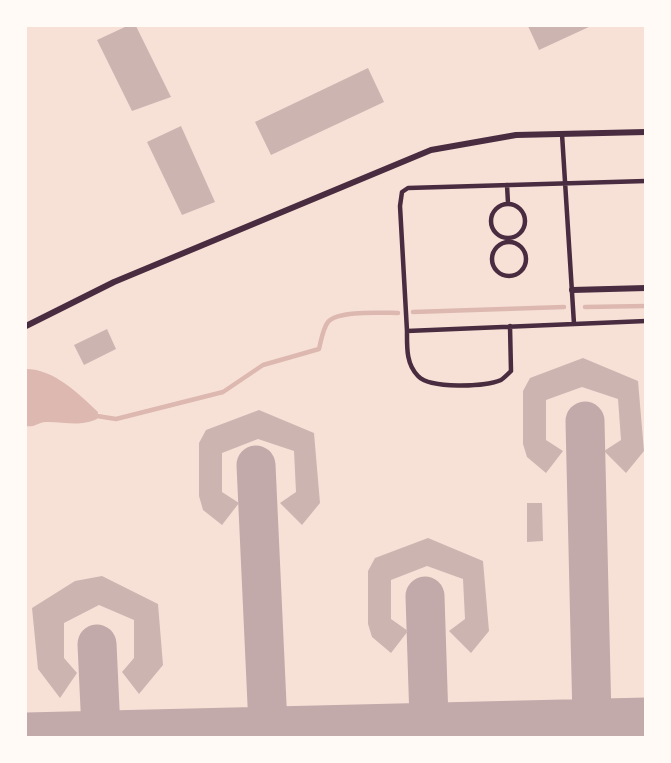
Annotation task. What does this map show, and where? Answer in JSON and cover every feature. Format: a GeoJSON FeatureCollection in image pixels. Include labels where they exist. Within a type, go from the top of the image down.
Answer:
{"type":"FeatureCollection","features":[{"type":"Feature","properties":{"kind":"street"},"geometry":{"type":"LineString","coordinates":[[26,326],[114,282],[431,150],[516,135],[645,132]]}},
{"type":"Feature","properties":{"kind":"street"},"geometry":{"type":"LineString","coordinates":[[572,290],[645,288]]}},
{"type":"Feature","properties":{"kind":"lane"},"geometry":{"type":"LineString","coordinates":[[562,134],[574,324]]}},
{"type":"Feature","properties":{"kind":"lane"},"geometry":{"type":"LineString","coordinates":[[510,326],[511,371],[502,380],[441,386],[425,382],[412,369],[408,357],[406,331],[400,206],[402,192],[408,188],[645,181]]}},
{"type":"Feature","properties":{"kind":"lane"},"geometry":{"type":"LineString","coordinates":[[507,186],[508,203]]}},
{"type":"Feature","properties":{"kind":"lane"},"geometry":{"type":"LineString","coordinates":[[508,203],[498,206],[491,220],[494,231],[502,237],[511,239],[526,256],[525,266],[519,274],[509,276],[498,273],[492,263],[493,252],[501,244],[511,239],[525,226],[525,216],[519,207],[508,203]]}},
{"type":"Feature","properties":{"kind":"lane"},"geometry":{"type":"LineString","coordinates":[[501,244],[517,244]]}},
{"type":"Feature","properties":{"kind":"lane"},"geometry":{"type":"LineString","coordinates":[[406,331],[645,321]]}},
{"type":"Feature","properties":{"kind":"shaded area"},"geometry":{"type":"Polygon","coordinates":[[[26,369],[46,373],[65,384],[98,412],[97,419],[78,423],[45,422],[26,426],[26,369]]]}},
{"type":"Feature","properties":{"kind":"building"},"geometry":{"type":"Polygon","coordinates":[[[127,26],[136,26],[171,97],[132,111],[97,40],[127,26]]]}},
{"type":"Feature","properties":{"kind":"building"},"geometry":{"type":"Polygon","coordinates":[[[528,26],[591,26],[539,50],[528,26]]]}},
{"type":"Feature","properties":{"kind":"building"},"geometry":{"type":"Polygon","coordinates":[[[368,68],[384,102],[271,155],[255,122],[368,68]]]}},
{"type":"Feature","properties":{"kind":"building"},"geometry":{"type":"Polygon","coordinates":[[[181,126],[215,202],[182,215],[147,142],[181,126]]]}},
{"type":"Feature","properties":{"kind":"building"},"geometry":{"type":"Polygon","coordinates":[[[107,329],[116,349],[84,365],[74,345],[107,329]]]}},
{"type":"Feature","properties":{"kind":"building"},"geometry":{"type":"Polygon","coordinates":[[[583,358],[638,381],[644,451],[626,473],[604,451],[621,440],[618,399],[582,387],[546,400],[546,440],[563,451],[546,473],[527,457],[523,444],[523,391],[530,378],[583,358]]]}},
{"type":"Feature","properties":{"kind":"building"},"geometry":{"type":"Polygon","coordinates":[[[259,410],[314,433],[320,503],[302,525],[280,503],[296,492],[294,451],[258,439],[222,453],[222,492],[239,503],[222,525],[203,510],[199,496],[199,443],[206,430],[259,410]]]}},
{"type":"Feature","properties":{"kind":"building"},"geometry":{"type":"Polygon","coordinates":[[[527,503],[542,503],[543,541],[527,542],[527,503]]]}},
{"type":"Feature","properties":{"kind":"building"},"geometry":{"type":"Polygon","coordinates":[[[428,538],[483,561],[489,631],[471,653],[449,631],[465,619],[463,579],[427,566],[391,580],[391,619],[408,631],[391,653],[372,637],[368,624],[368,571],[375,558],[428,538]]]}},
{"type":"Feature","properties":{"kind":"building"},"geometry":{"type":"Polygon","coordinates":[[[102,576],[158,604],[163,665],[139,694],[122,672],[134,658],[134,620],[99,605],[64,623],[64,658],[77,673],[60,698],[38,669],[32,608],[75,581],[102,576]]]}},
{"type":"Feature","properties":{"kind":"waterway"},"geometry":{"type":"LineString","coordinates":[[585,307],[646,306]]}},
{"type":"Feature","properties":{"kind":"waterway"},"geometry":{"type":"LineString","coordinates":[[413,312],[564,307]]}},
{"type":"Feature","properties":{"kind":"waterway"},"geometry":{"type":"LineString","coordinates":[[97,416],[116,419],[223,392],[263,365],[319,349],[325,328],[333,318],[361,313],[398,313]]}},
{"type":"Feature","properties":{"kind":"taxiway"},"geometry":{"type":"LineString","coordinates":[[585,421],[592,719]]}},
{"type":"Feature","properties":{"kind":"taxiway"},"geometry":{"type":"LineString","coordinates":[[256,465],[268,726]]}},
{"type":"Feature","properties":{"kind":"taxiway"},"geometry":{"type":"LineString","coordinates":[[425,596],[429,720]]}},
{"type":"Feature","properties":{"kind":"taxiway"},"geometry":{"type":"LineString","coordinates":[[97,644],[101,730]]}},
{"type":"Feature","properties":{"kind":"taxiway"},"geometry":{"type":"LineString","coordinates":[[26,732],[646,717]]}}]}
